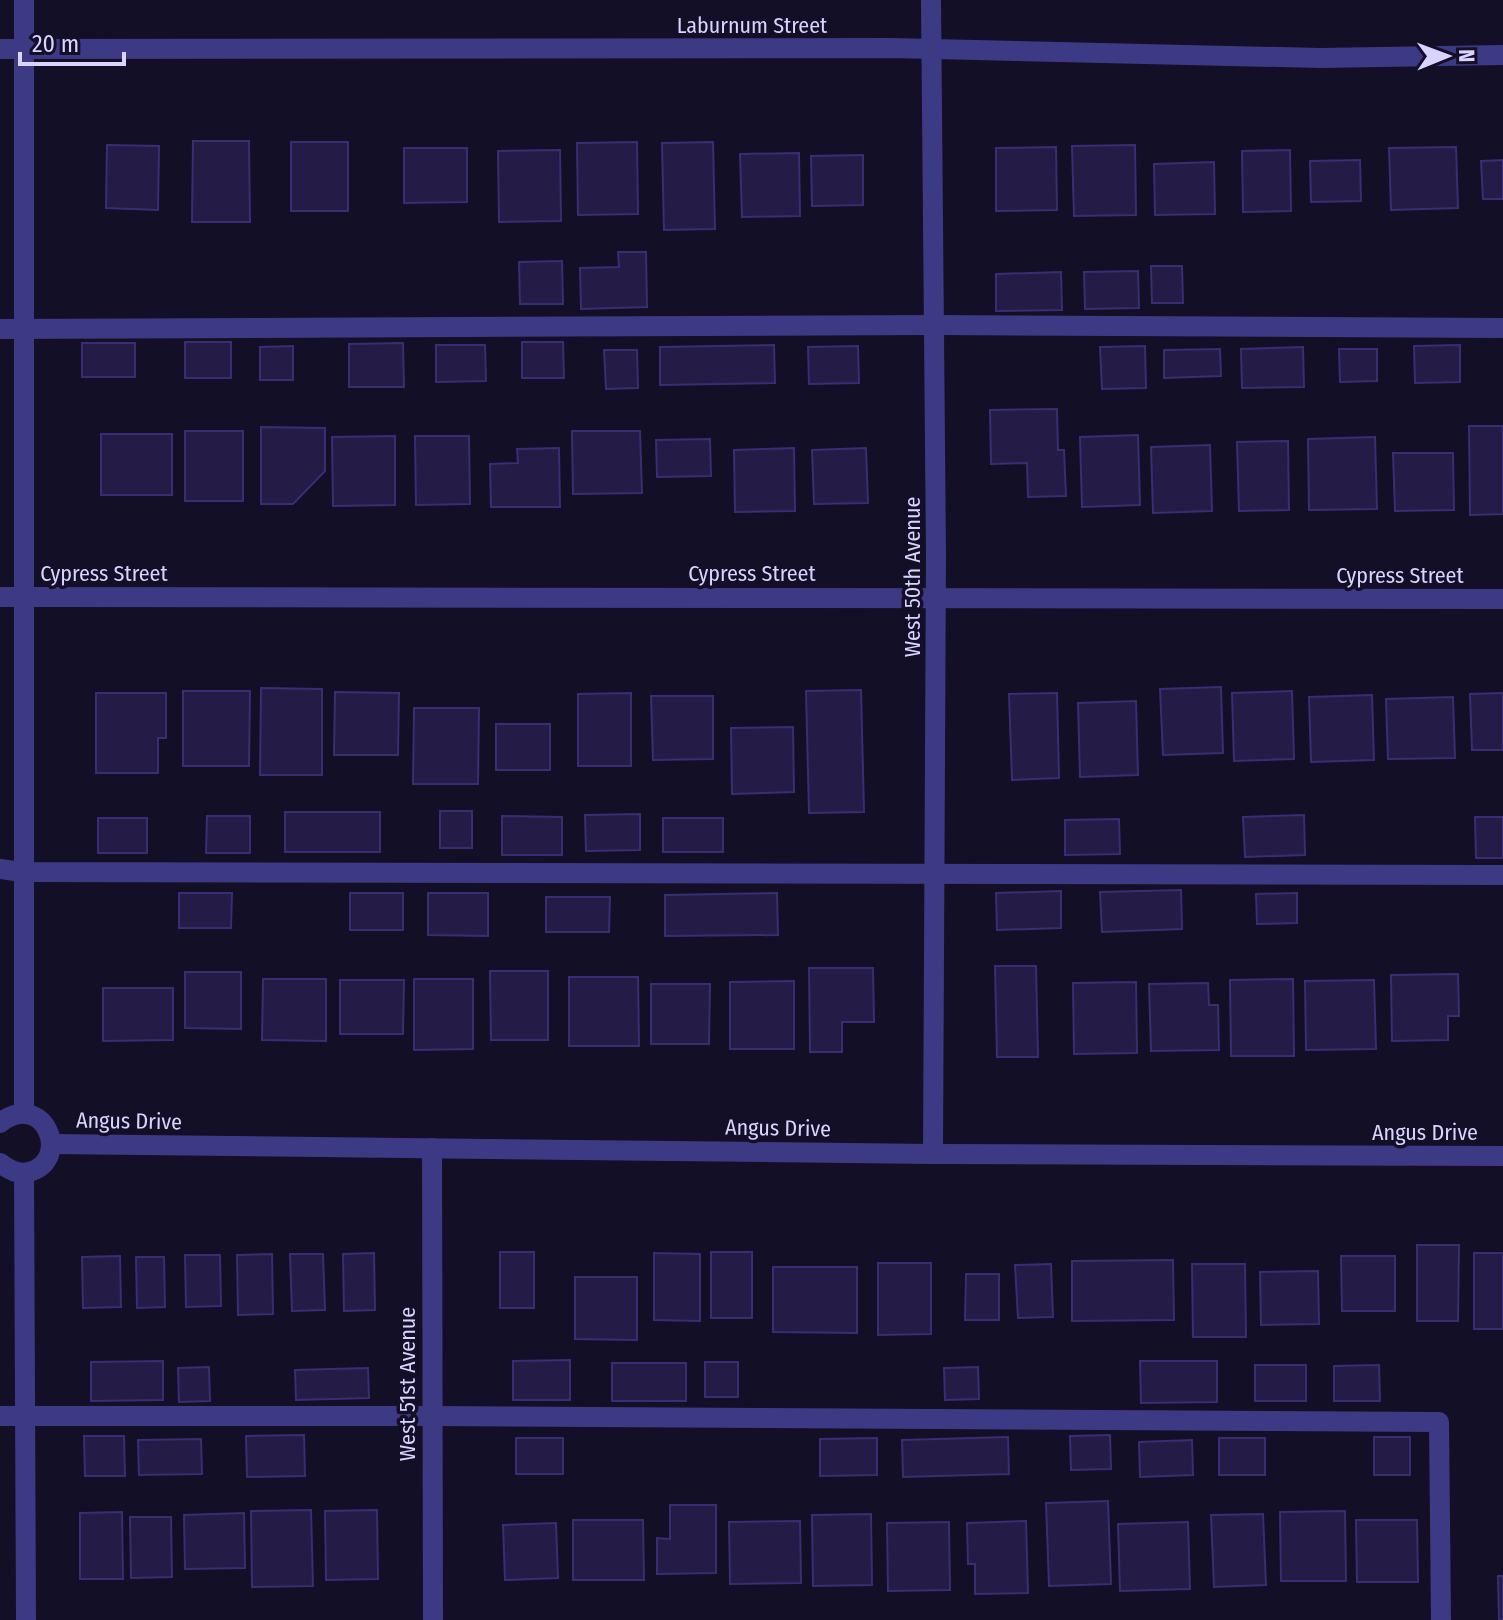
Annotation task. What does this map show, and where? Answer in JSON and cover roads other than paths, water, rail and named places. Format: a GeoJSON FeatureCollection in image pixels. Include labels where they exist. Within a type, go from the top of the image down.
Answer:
{"type":"FeatureCollection","features":[{"type":"Feature","properties":{"kind":"street"},"geometry":{"type":"LineString","coordinates":[[24,0],[24,1113]]}},
{"type":"Feature","properties":{"kind":"street","name":"West 50th Avenue"},"geometry":{"type":"LineString","coordinates":[[931,0],[935,325],[933,1154]]}},
{"type":"Feature","properties":{"kind":"street","name":"Laburnum Street"},"geometry":{"type":"LineString","coordinates":[[0,49],[932,49],[1320,58],[1503,55]]}},
{"type":"Feature","properties":{"kind":"street"},"geometry":{"type":"LineString","coordinates":[[0,329],[935,325],[1503,328]]}},
{"type":"Feature","properties":{"kind":"street","name":"Cypress Street"},"geometry":{"type":"LineString","coordinates":[[0,597],[1503,599]]}},
{"type":"Feature","properties":{"kind":"street"},"geometry":{"type":"LineString","coordinates":[[0,869],[22,872],[1503,875]]}},
{"type":"Feature","properties":{"kind":"street"},"geometry":{"type":"LineString","coordinates":[[0,1123],[12,1115],[24,1113],[35,1116],[50,1133],[51,1144],[43,1164],[35,1170],[24,1173],[12,1171],[0,1163]]}},
{"type":"Feature","properties":{"kind":"street","name":"Angus Drive"},"geometry":{"type":"LineString","coordinates":[[51,1144],[933,1154],[1503,1156]]}},
{"type":"Feature","properties":{"kind":"street","name":"West 51st Avenue"},"geometry":{"type":"LineString","coordinates":[[432,1148],[433,1620]]}},
{"type":"Feature","properties":{"kind":"street"},"geometry":{"type":"LineString","coordinates":[[24,1173],[26,1620]]}},
{"type":"Feature","properties":{"kind":"street"},"geometry":{"type":"LineString","coordinates":[[0,1416],[1439,1422],[1441,1620]]}}]}
